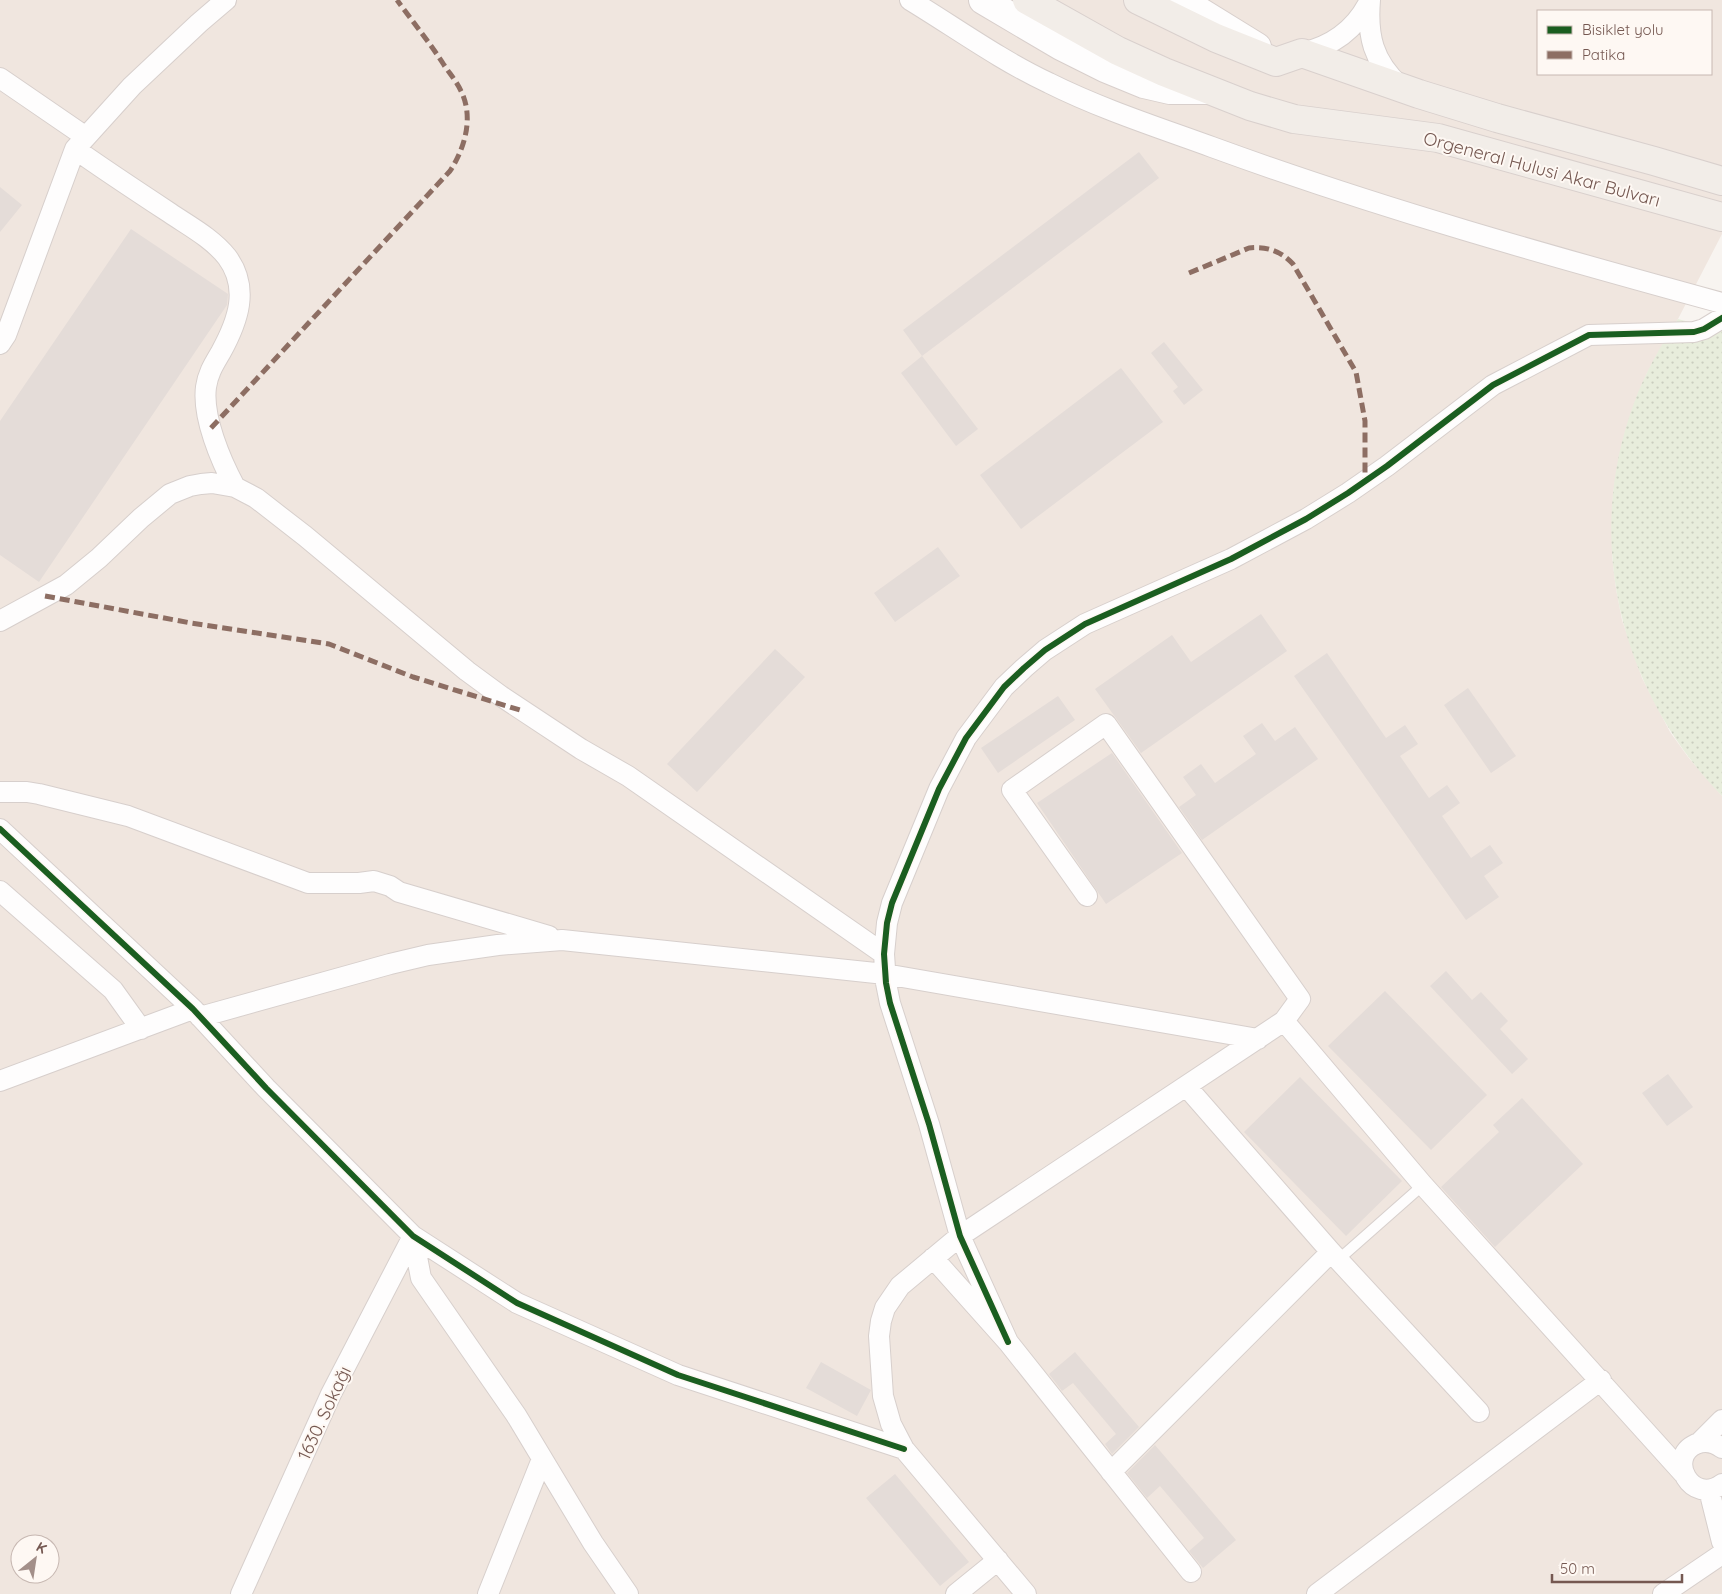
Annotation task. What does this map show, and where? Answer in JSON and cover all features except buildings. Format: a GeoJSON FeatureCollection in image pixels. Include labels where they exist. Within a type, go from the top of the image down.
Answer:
{"type":"FeatureCollection","features":[{"type":"Feature","properties":{"kind":"main road","name":"Orgeneral Hulusi Akar Bulvarı"},"geometry":{"type":"LineString","coordinates":[[1027,0],[1118,51],[1207,90],[1294,119],[1438,138],[1722,217]]}},
{"type":"Feature","properties":{"kind":"main road"},"geometry":{"type":"LineString","coordinates":[[1138,0],[1216,38],[1276,62],[1302,53]]}},
{"type":"Feature","properties":{"kind":"main road","name":"Orgeneral Hulusi Akar Bulvarı"},"geometry":{"type":"LineString","coordinates":[[1302,53],[1403,89],[1497,118],[1722,181]]}},
{"type":"Feature","properties":{"kind":"street"},"geometry":{"type":"LineString","coordinates":[[0,344],[6,335],[80,143],[160,59],[226,0]]}},
{"type":"Feature","properties":{"kind":"street"},"geometry":{"type":"LineString","coordinates":[[910,0],[1009,63],[1048,83],[1110,110],[1249,161],[1433,221],[1526,249],[1722,303]]}},
{"type":"Feature","properties":{"kind":"street"},"geometry":{"type":"LineString","coordinates":[[983,0],[1061,46],[1128,78],[1170,90],[1207,90]]}},
{"type":"Feature","properties":{"kind":"street"},"geometry":{"type":"LineString","coordinates":[[1181,0],[1251,42],[1276,62]]}},
{"type":"Feature","properties":{"kind":"street"},"geometry":{"type":"LineString","coordinates":[[1302,53],[1326,45],[1347,31],[1364,11],[1370,0]]}},
{"type":"Feature","properties":{"kind":"street"},"geometry":{"type":"LineString","coordinates":[[1370,0],[1368,20],[1376,54],[1383,67],[1403,89]]}},
{"type":"Feature","properties":{"kind":"street"},"geometry":{"type":"LineString","coordinates":[[0,78],[80,143],[207,238],[227,257],[240,288],[240,308],[228,340],[212,365],[208,376],[206,398],[211,428],[217,448],[236,488]]}},
{"type":"Feature","properties":{"kind":"street"},"geometry":{"type":"LineString","coordinates":[[1008,1342],[960,1236],[929,1124],[890,1003],[885,964],[887,923],[892,904],[935,798],[966,738],[994,699],[1024,668],[1045,650],[1085,624],[1231,559],[1306,519],[1387,466],[1494,385],[1589,334],[1694,332],[1704,329],[1722,318]]}},
{"type":"Feature","properties":{"kind":"street"},"geometry":{"type":"LineString","coordinates":[[0,621],[66,585],[170,494],[201,484],[212,483],[236,488],[256,498],[306,536],[467,671],[501,696],[581,749],[628,776],[885,964]]}},
{"type":"Feature","properties":{"kind":"street"},"geometry":{"type":"LineString","coordinates":[[1026,1594],[904,1449],[891,1424],[883,1396],[879,1342],[881,1321],[885,1308],[900,1286],[960,1236],[1284,1021],[1300,999],[1106,724],[1012,790],[1087,896]]}},
{"type":"Feature","properties":{"kind":"street"},"geometry":{"type":"LineString","coordinates":[[0,792],[39,794],[128,816],[308,883],[381,882],[398,892],[562,940]]}},
{"type":"Feature","properties":{"kind":"street"},"geometry":{"type":"LineString","coordinates":[[0,830],[196,1013],[266,1088],[413,1236],[517,1303],[678,1376],[904,1449]]}},
{"type":"Feature","properties":{"kind":"street"},"geometry":{"type":"LineString","coordinates":[[0,891],[113,990],[141,1029]]}},
{"type":"Feature","properties":{"kind":"street"},"geometry":{"type":"LineString","coordinates":[[0,1081],[141,1029],[196,1013],[381,966],[418,957],[498,944],[562,940],[885,964],[1258,1039]]}},
{"type":"Feature","properties":{"kind":"street"},"geometry":{"type":"LineString","coordinates":[[1284,1021],[1423,1184],[1601,1380],[1692,1485],[1699,1489],[1716,1487],[1722,1542]]}},
{"type":"Feature","properties":{"kind":"street"},"geometry":{"type":"LineString","coordinates":[[1186,1086],[1334,1256],[1479,1412]]}},
{"type":"Feature","properties":{"kind":"street"},"geometry":{"type":"LineString","coordinates":[[413,1236],[422,1278],[516,1415],[593,1543],[628,1594]]}},
{"type":"Feature","properties":{"kind":"street","name":"1630. Sokağı"},"geometry":{"type":"LineString","coordinates":[[241,1594],[331,1394],[413,1236]]}},
{"type":"Feature","properties":{"kind":"street"},"geometry":{"type":"LineString","coordinates":[[1111,1472],[1334,1256]]}},
{"type":"Feature","properties":{"kind":"street"},"geometry":{"type":"LineString","coordinates":[[933,1258],[1008,1342],[1191,1572]]}},
{"type":"Feature","properties":{"kind":"street"},"geometry":{"type":"LineString","coordinates":[[1317,1594],[1601,1380]]}},
{"type":"Feature","properties":{"kind":"street"},"geometry":{"type":"LineString","coordinates":[[1683,1473],[1684,1458],[1693,1446],[1699,1443],[1722,1420]]}},
{"type":"Feature","properties":{"kind":"street"},"geometry":{"type":"LineString","coordinates":[[1699,1443],[1714,1443],[1722,1448]]}},
{"type":"Feature","properties":{"kind":"street"},"geometry":{"type":"LineString","coordinates":[[488,1594],[542,1459]]}},
{"type":"Feature","properties":{"kind":"street"},"geometry":{"type":"LineString","coordinates":[[1663,1594],[1722,1554]]}},
{"type":"Feature","properties":{"kind":"street"},"geometry":{"type":"LineString","coordinates":[[956,1594],[998,1560]]}},
{"type":"Feature","properties":{"kind":"lane"},"geometry":{"type":"LineString","coordinates":[[1334,1256],[1423,1184]]}},
{"type":"Feature","properties":{"kind":"shaded area"},"geometry":{"type":"Polygon","coordinates":[[[0,0],[1722,0],[1722,234],[1678,319],[1647,373],[1635,402],[1625,432],[1613,494],[1612,557],[1622,620],[1642,678],[1670,732],[1688,757],[1722,796],[1722,1594],[0,1594],[0,0]]]}},
{"type":"Feature","properties":{"kind":"green space"},"geometry":{"type":"Polygon","coordinates":[[[1678,319],[1722,331],[1722,796],[1687,755],[1658,710],[1636,662],[1621,612],[1613,560],[1612,508],[1619,455],[1638,392],[1654,359],[1678,319]]]}},
{"type":"Feature","properties":{"kind":"marked path"},"geometry":{"type":"LineString","coordinates":[[211,428],[450,171],[460,152],[464,142],[467,122],[467,111],[461,91],[397,0]]}},
{"type":"Feature","properties":{"kind":"marked path"},"geometry":{"type":"LineString","coordinates":[[1189,273],[1249,248],[1273,250],[1293,264],[1356,372],[1365,421],[1365,481]]}},
{"type":"Feature","properties":{"kind":"marked path"},"geometry":{"type":"LineString","coordinates":[[45,596],[191,623],[329,644],[413,677],[523,711]]}},
{"type":"Feature","properties":{"kind":"cycle path"},"geometry":{"type":"LineString","coordinates":[[1008,1342],[960,1236],[929,1124],[890,1003],[886,983],[884,954],[887,923],[892,903],[939,789],[966,738],[1004,687],[1045,650],[1085,624],[1231,559],[1306,519],[1387,466],[1493,385],[1589,335],[1694,332],[1704,329],[1722,318]]}},
{"type":"Feature","properties":{"kind":"cycle path"},"geometry":{"type":"LineString","coordinates":[[0,829],[193,1009],[266,1088],[413,1236],[517,1303],[678,1375],[904,1449]]}}]}
